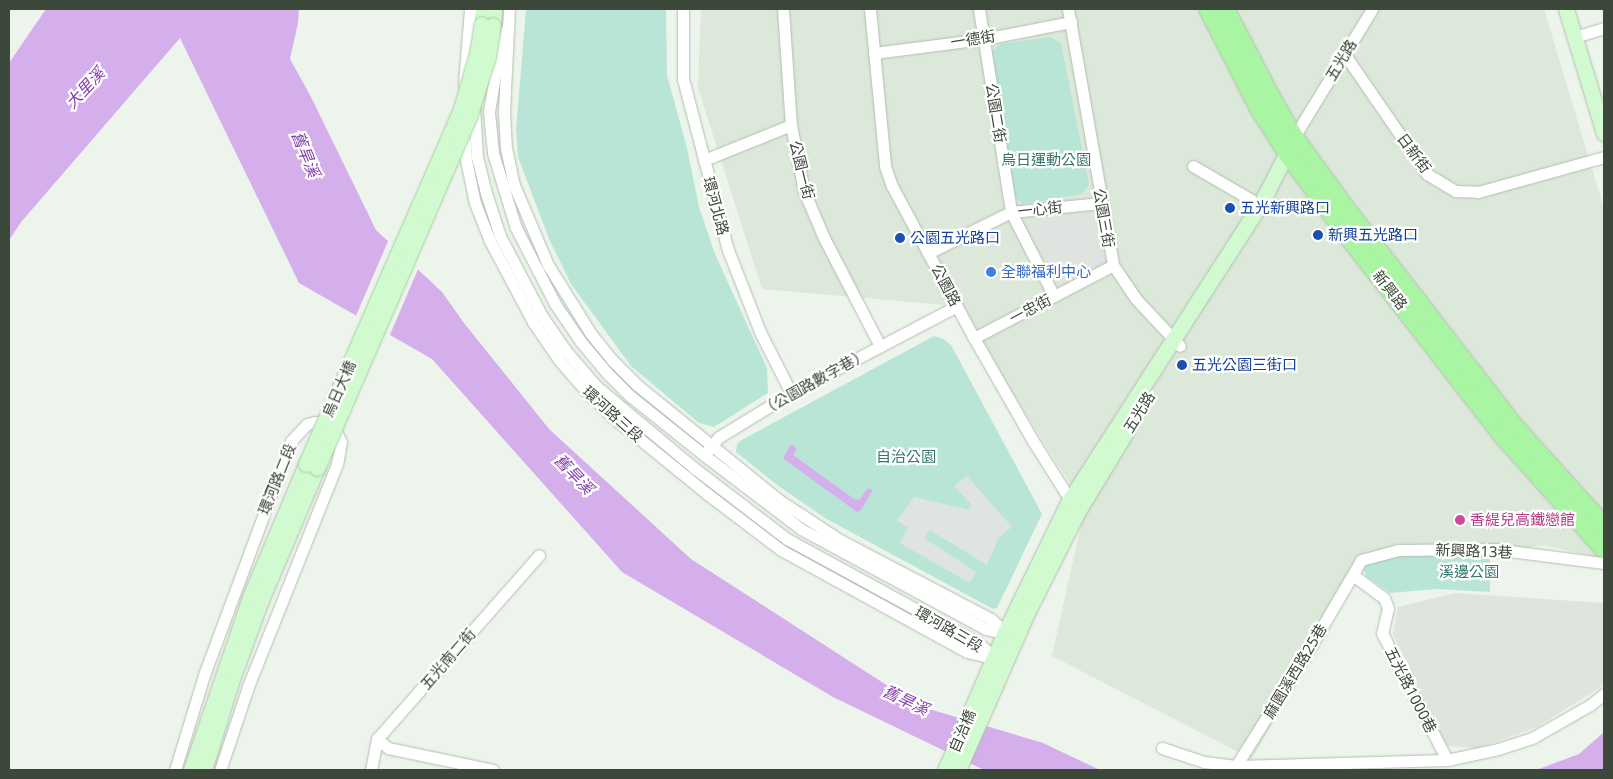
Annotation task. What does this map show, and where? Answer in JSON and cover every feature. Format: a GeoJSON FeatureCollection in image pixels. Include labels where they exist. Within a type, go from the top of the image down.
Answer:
{"type":"FeatureCollection","features":[{"type":"Feature","properties":{"kind":"main road","name":"新興路"},"geometry":{"type":"LineString","coordinates":[[1208,9],[1260,110],[1292,159],[1347,235],[1503,436],[1604,549]]}},
{"type":"Feature","properties":{"kind":"main road","name":"新興路"},"geometry":{"type":"LineString","coordinates":[[1225,9],[1272,101],[1294,137],[1349,213],[1514,426],[1604,526]]}},
{"type":"Feature","properties":{"kind":"street","name":"環河路三段"},"geometry":{"type":"LineString","coordinates":[[470,9],[464,94],[466,160],[475,203],[490,240],[529,315],[559,360],[588,393],[615,418],[690,472]]}},
{"type":"Feature","properties":{"kind":"street","name":"環河路三段"},"geometry":{"type":"LineString","coordinates":[[479,9],[474,78],[477,157],[486,193],[500,236],[542,316],[566,351],[608,397],[690,472],[781,550],[967,652],[999,660]]}},
{"type":"Feature","properties":{"kind":"street","name":"烏日大橋"},"geometry":{"type":"LineString","coordinates":[[191,770],[227,660],[460,112],[478,54],[483,9]]}},
{"type":"Feature","properties":{"kind":"street","name":"烏日大橋"},"geometry":{"type":"LineString","coordinates":[[204,770],[231,682],[279,540],[469,117],[488,56],[494,9]]}},
{"type":"Feature","properties":{"kind":"street","name":"環河路三段"},"geometry":{"type":"LineString","coordinates":[[509,9],[504,111],[506,148],[518,194],[548,265],[591,334],[637,386],[779,500],[840,540],[991,619],[1010,635]]}},
{"type":"Feature","properties":{"kind":"street","name":"環河北路"},"geometry":{"type":"LineString","coordinates":[[683,9],[683,79],[728,250],[761,334],[791,393]]}},
{"type":"Feature","properties":{"kind":"street","name":"公園一街"},"geometry":{"type":"LineString","coordinates":[[783,9],[791,125],[804,191],[824,238],[880,346]]}},
{"type":"Feature","properties":{"kind":"street","name":"公園路"},"geometry":{"type":"LineString","coordinates":[[870,9],[885,166],[892,186],[974,338],[1074,506]]}},
{"type":"Feature","properties":{"kind":"street","name":"公園二街"},"geometry":{"type":"LineString","coordinates":[[979,9],[1011,212],[1054,296]]}},
{"type":"Feature","properties":{"kind":"street","name":"公園三街"},"geometry":{"type":"LineString","coordinates":[[1068,9],[1113,265],[1136,299],[1176,343]]}},
{"type":"Feature","properties":{"kind":"street","name":"五光路"},"geometry":{"type":"LineString","coordinates":[[1294,137],[1372,9]]}},
{"type":"Feature","properties":{"kind":"street"},"geometry":{"type":"LineString","coordinates":[[1566,9],[1604,133]]}},
{"type":"Feature","properties":{"kind":"street","name":"一德街"},"geometry":{"type":"LineString","coordinates":[[874,53],[984,38],[1071,22]]}},
{"type":"Feature","properties":{"kind":"street","name":"環河路三段"},"geometry":{"type":"LineString","coordinates":[[507,28],[497,63],[490,112],[492,153],[516,228],[555,304],[581,342],[606,372],[629,395],[704,456],[801,529],[986,629],[1010,635]]}},
{"type":"Feature","properties":{"kind":"street"},"geometry":{"type":"LineString","coordinates":[[1574,37],[1604,28]]}},
{"type":"Feature","properties":{"kind":"street","name":"日新街"},"geometry":{"type":"LineString","coordinates":[[1345,55],[1427,174],[1454,191],[1478,192],[1604,157]]}},
{"type":"Feature","properties":{"kind":"street"},"geometry":{"type":"LineString","coordinates":[[704,160],[791,125]]}},
{"type":"Feature","properties":{"kind":"street"},"geometry":{"type":"LineString","coordinates":[[1292,159],[1294,137]]}},
{"type":"Feature","properties":{"kind":"street","name":"五光路"},"geometry":{"type":"LineString","coordinates":[[1176,343],[1260,205],[1292,159]]}},
{"type":"Feature","properties":{"kind":"street","name":"五光路"},"geometry":{"type":"LineString","coordinates":[[985,694],[1010,635],[1074,506],[1292,159]]}},
{"type":"Feature","properties":{"kind":"street"},"geometry":{"type":"LineString","coordinates":[[1193,166],[1260,205]]}},
{"type":"Feature","properties":{"kind":"street","name":"一心街"},"geometry":{"type":"LineString","coordinates":[[928,253],[1011,212],[1101,203]]}},
{"type":"Feature","properties":{"kind":"street","name":"一忠街"},"geometry":{"type":"LineString","coordinates":[[974,338],[1113,265]]}},
{"type":"Feature","properties":{"kind":"street","name":"（公園路數字巷）"},"geometry":{"type":"LineString","coordinates":[[690,472],[712,445],[726,432],[791,393],[957,306]]}},
{"type":"Feature","properties":{"kind":"street","name":"環河路二段"},"geometry":{"type":"LineString","coordinates":[[175,770],[210,658],[291,441],[307,424],[316,422],[327,424],[336,431],[341,442],[337,464],[248,687],[220,770]]}},
{"type":"Feature","properties":{"kind":"street","name":"新興路13巷"},"geometry":{"type":"LineString","coordinates":[[1353,575],[1361,560],[1398,550],[1494,549],[1604,563]]}},
{"type":"Feature","properties":{"kind":"street","name":"五光南二街"},"geometry":{"type":"LineString","coordinates":[[377,739],[539,555]]}},
{"type":"Feature","properties":{"kind":"street","name":"五光路1000巷"},"geometry":{"type":"LineString","coordinates":[[1353,575],[1384,598],[1388,608],[1382,633],[1447,760]]}},
{"type":"Feature","properties":{"kind":"street","name":"麻園溪西路25巷"},"geometry":{"type":"LineString","coordinates":[[1236,766],[1353,575]]}},
{"type":"Feature","properties":{"kind":"street","name":"自治橋"},"geometry":{"type":"LineString","coordinates":[[945,770],[985,694]]}},
{"type":"Feature","properties":{"kind":"street","name":"自治橋"},"geometry":{"type":"LineString","coordinates":[[958,770],[985,694]]}},
{"type":"Feature","properties":{"kind":"street"},"geometry":{"type":"LineString","coordinates":[[1162,748],[1204,762],[1236,766],[1447,760],[1498,749],[1534,737],[1590,705],[1604,694]]}},
{"type":"Feature","properties":{"kind":"street"},"geometry":{"type":"LineString","coordinates":[[371,770],[377,739],[388,748],[493,770]]}},
{"type":"Feature","properties":{"kind":"shaded area"},"geometry":{"type":"Polygon","coordinates":[[[701,9],[1544,9],[1604,209],[1604,559],[1544,545],[1360,572],[1252,759],[1052,656],[1085,507],[957,306],[762,289],[698,88],[701,9]]]}},
{"type":"Feature","properties":{"kind":"shaded area"},"geometry":{"type":"Polygon","coordinates":[[[1093,212],[1105,265],[1062,288],[1027,223],[1093,212]]]}},
{"type":"Feature","properties":{"kind":"shaded area"},"geometry":{"type":"Polygon","coordinates":[[[967,476],[1012,527],[999,537],[987,565],[930,530],[924,538],[976,572],[970,583],[900,543],[908,527],[897,521],[914,497],[970,510],[971,504],[954,486],[967,476]]]}},
{"type":"Feature","properties":{"kind":"shaded area"},"geometry":{"type":"Polygon","coordinates":[[[1455,593],[1604,603],[1604,685],[1537,727],[1478,748],[1447,746],[1393,634],[1398,607],[1455,593]]]}},
{"type":"Feature","properties":{"kind":"green space"},"geometry":{"type":"Polygon","coordinates":[[[526,9],[666,9],[667,75],[687,148],[699,207],[715,254],[767,368],[768,393],[714,427],[699,423],[631,366],[571,284],[549,239],[518,157],[516,130],[526,9]]]}},
{"type":"Feature","properties":{"kind":"green space","name":"烏日運動公園"},"geometry":{"type":"Polygon","coordinates":[[[1050,37],[1061,43],[1089,185],[1082,194],[1023,204],[1015,198],[992,52],[1001,44],[1050,37]]]}},
{"type":"Feature","properties":{"kind":"green space","name":"自治公園"},"geometry":{"type":"Polygon","coordinates":[[[934,336],[942,338],[951,345],[1042,514],[997,608],[993,609],[825,518],[777,485],[736,452],[737,444],[740,441],[934,336]]]}},
{"type":"Feature","properties":{"kind":"green space","name":"溪邊公園"},"geometry":{"type":"Polygon","coordinates":[[[1391,554],[1490,554],[1490,592],[1436,589],[1390,593],[1366,576],[1364,563],[1391,554]]]}},
{"type":"Feature","properties":{"kind":"water"},"geometry":{"type":"Polygon","coordinates":[[[46,9],[299,9],[290,59],[310,95],[376,230],[442,292],[464,323],[549,429],[691,559],[919,706],[1043,743],[1100,770],[984,770],[833,697],[622,572],[432,359],[299,283],[180,38],[22,221],[9,240],[9,63],[46,9]]]}},
{"type":"Feature","properties":{"kind":"water"},"geometry":{"type":"Polygon","coordinates":[[[791,444],[797,449],[793,455],[854,499],[859,500],[868,488],[873,490],[861,510],[857,512],[783,458],[791,444]]]}},
{"type":"Feature","properties":{"kind":"water"},"geometry":{"type":"Polygon","coordinates":[[[1604,732],[1604,770],[1536,770],[1579,754],[1604,732]]]}},
{"type":"Feature","properties":{"kind":"pier"},"geometry":{"type":"Polygon","coordinates":[[[389,239],[419,267],[389,337],[355,318],[389,239]]]}},
{"type":"Feature","properties":{"kind":"place","name":"五光新興路口"},"geometry":{"type":"Point","coordinates":[1230,208]}},
{"type":"Feature","properties":{"kind":"place","name":"新興五光路口"},"geometry":{"type":"Point","coordinates":[1318,235]}},
{"type":"Feature","properties":{"kind":"place","name":"公園五光路口"},"geometry":{"type":"Point","coordinates":[900,238]}},
{"type":"Feature","properties":{"kind":"place","name":"全聯福利中心"},"geometry":{"type":"Point","coordinates":[991,272]}},
{"type":"Feature","properties":{"kind":"place","name":"五光公園三街口"},"geometry":{"type":"Point","coordinates":[1182,365]}},
{"type":"Feature","properties":{"kind":"place","name":"香緹兒高鐵戀館"},"geometry":{"type":"Point","coordinates":[1460,520]}},
{"type":"Feature","properties":{"kind":"water label","name":"大里溪"},"geometry":{"type":"Point","coordinates":[85,88]}},
{"type":"Feature","properties":{"kind":"water label","name":"舊旱溪"},"geometry":{"type":"Point","coordinates":[306,154]}},
{"type":"Feature","properties":{"kind":"water label","name":"舊旱溪"},"geometry":{"type":"Point","coordinates":[574,474]}},
{"type":"Feature","properties":{"kind":"water label","name":"舊旱溪"},"geometry":{"type":"Point","coordinates":[906,700]}}]}
